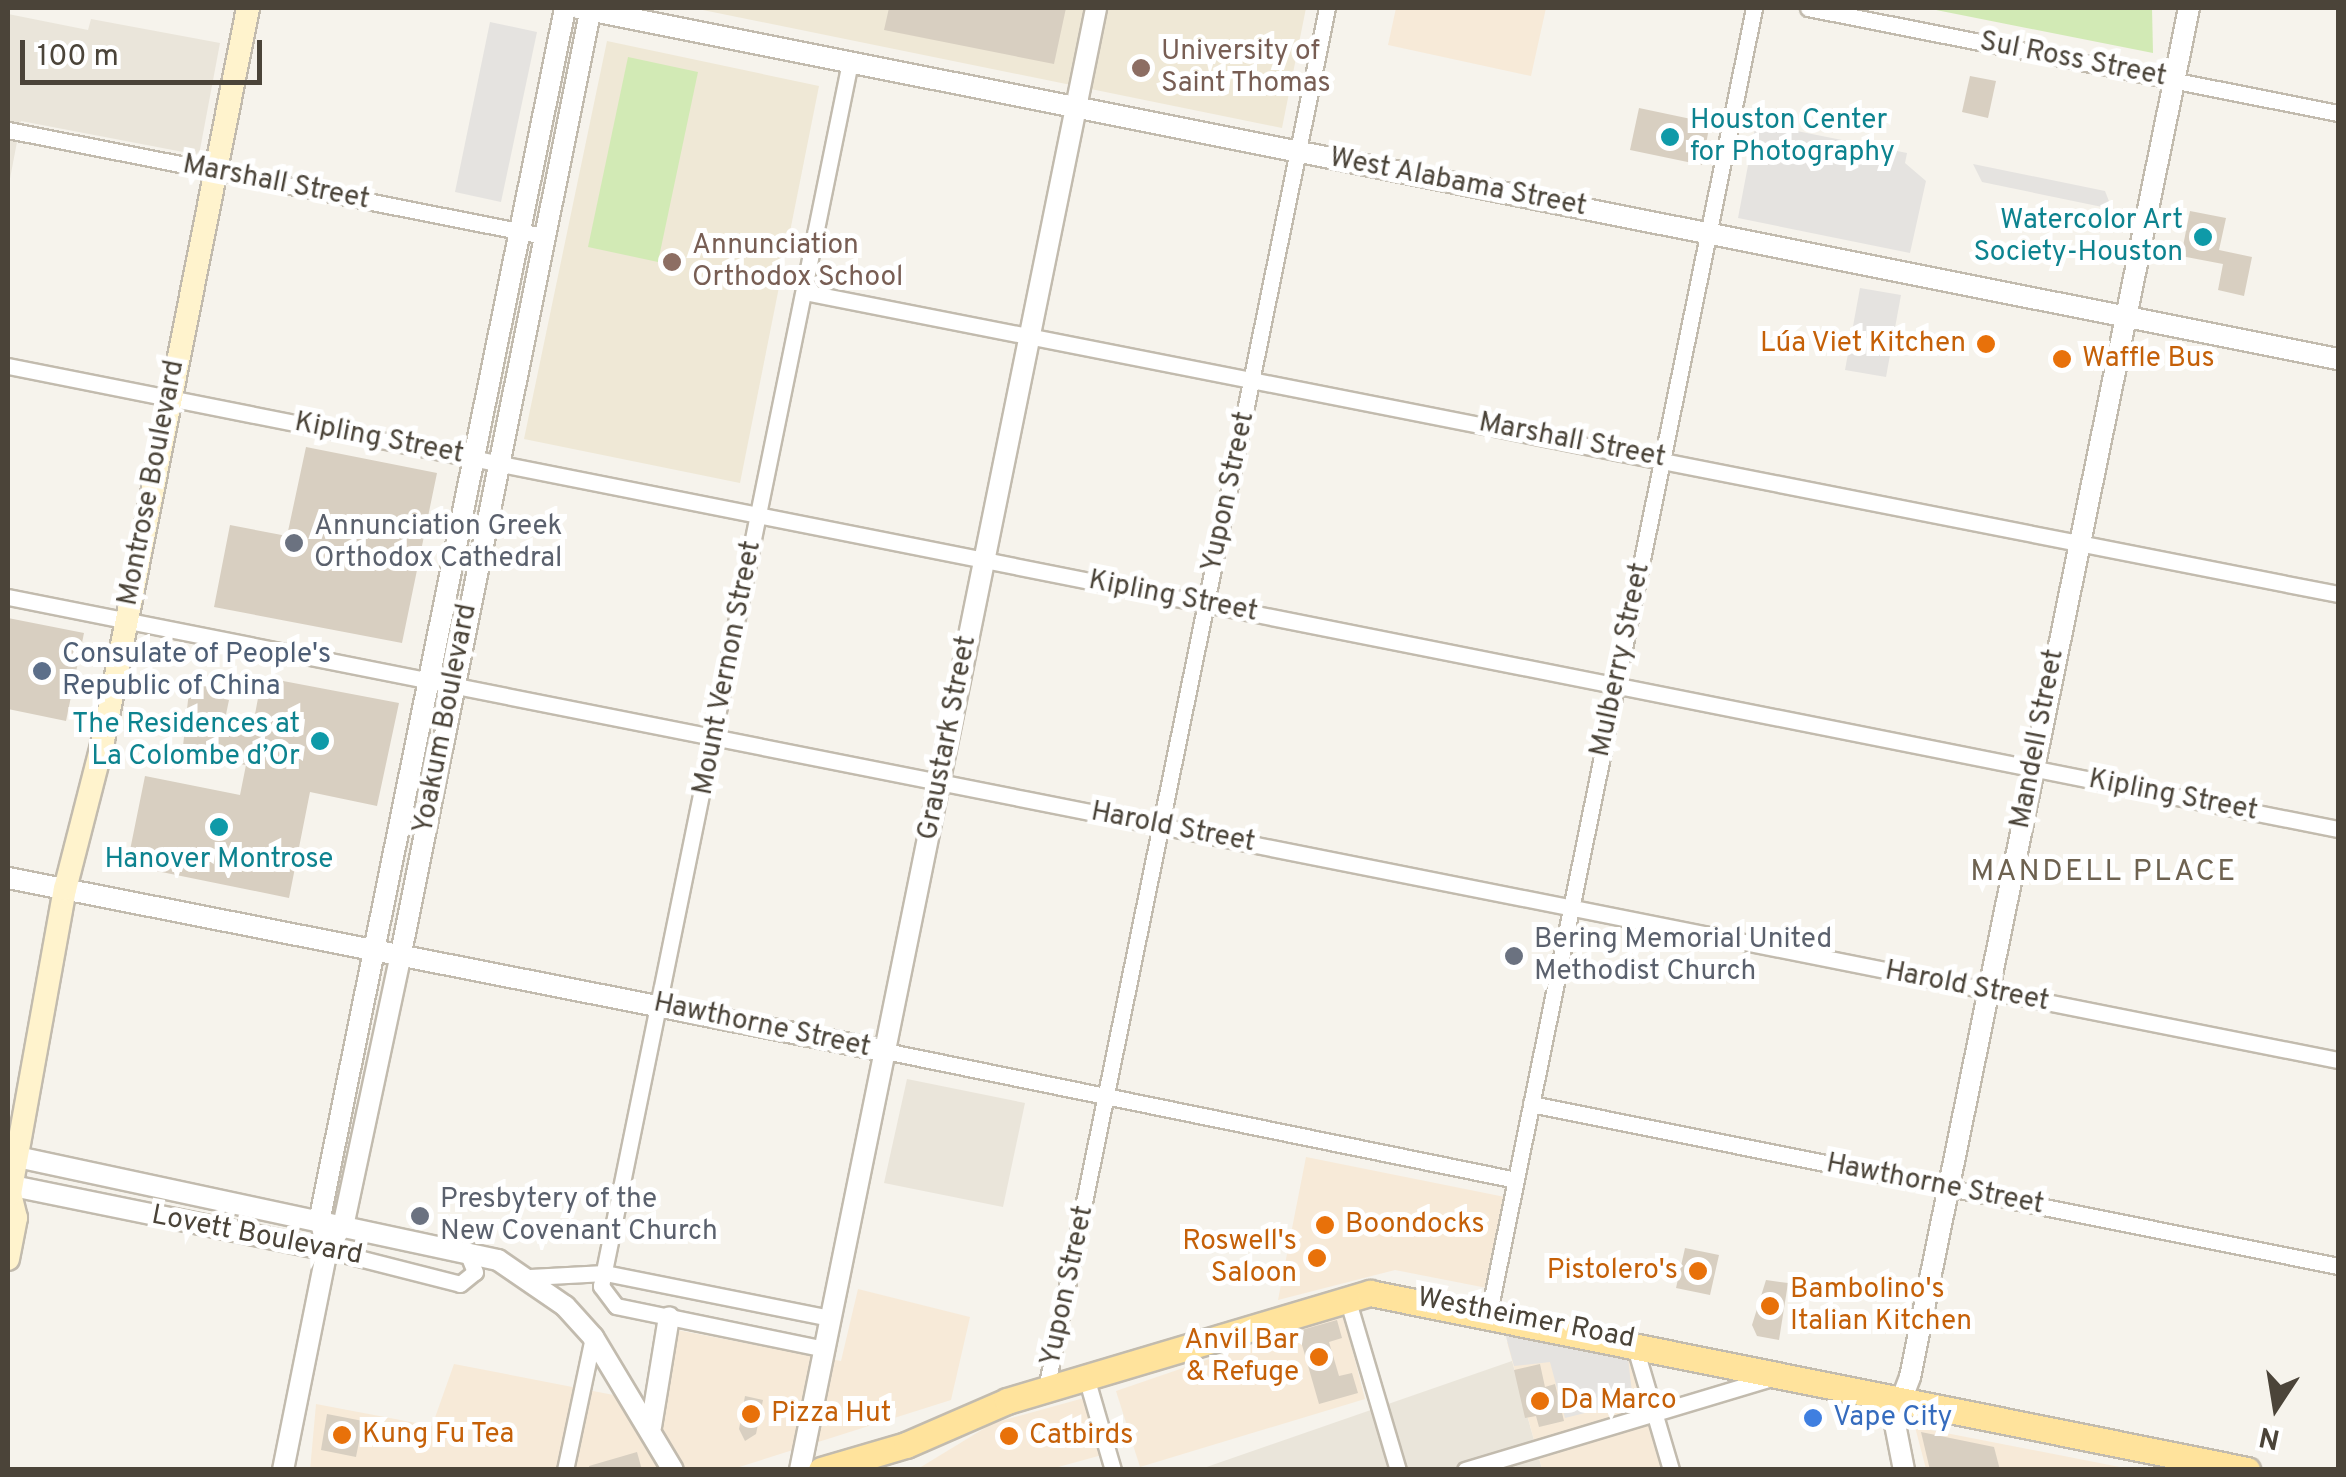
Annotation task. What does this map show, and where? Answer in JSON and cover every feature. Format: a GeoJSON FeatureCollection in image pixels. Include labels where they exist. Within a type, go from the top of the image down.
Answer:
{"type":"FeatureCollection","features":[{"type":"Feature","properties":{"kind":"main road","name":"Montrose Boulevard"},"geometry":{"type":"LineString","coordinates":[[8,1258],[16,1218],[9,1190],[12,1156],[248,8]]}},
{"type":"Feature","properties":{"kind":"main road","name":"Westheimer Road"},"geometry":{"type":"LineString","coordinates":[[821,1470],[1046,1388],[1347,1298],[1395,1294],[1903,1397],[2157,1460],[2247,1470]]}},
{"type":"Feature","properties":{"kind":"street","name":"Yoakum Boulevard"},"geometry":{"type":"LineString","coordinates":[[327,1250],[320,1217],[565,8]]}},
{"type":"Feature","properties":{"kind":"street","name":"Yoakum Boulevard"},"geometry":{"type":"LineString","coordinates":[[283,1470],[327,1250],[344,1222],[401,953],[586,8]]}},
{"type":"Feature","properties":{"kind":"street","name":"West Alabama Street"},"geometry":{"type":"LineString","coordinates":[[586,8],[2338,359]]}},
{"type":"Feature","properties":{"kind":"street","name":"Graustark Street"},"geometry":{"type":"LineString","coordinates":[[800,1470],[1096,8]]}},
{"type":"Feature","properties":{"kind":"street","name":"Yupon Street"},"geometry":{"type":"LineString","coordinates":[[1046,1388],[1327,8]]}},
{"type":"Feature","properties":{"kind":"street","name":"Mulberry Street"},"geometry":{"type":"LineString","coordinates":[[1488,1312],[1754,8]]}},
{"type":"Feature","properties":{"kind":"street","name":"Sul Ross Street"},"geometry":{"type":"LineString","coordinates":[[1808,8],[2338,114]]}},
{"type":"Feature","properties":{"kind":"street","name":"Mandell Street"},"geometry":{"type":"LineString","coordinates":[[1904,1470],[1894,1419],[1903,1397],[1948,1188],[2189,8]]}},
{"type":"Feature","properties":{"kind":"street","name":"Mount Vernon Street"},"geometry":{"type":"LineString","coordinates":[[605,1273],[850,62]]}},
{"type":"Feature","properties":{"kind":"street","name":"Marshall Street"},"geometry":{"type":"LineString","coordinates":[[8,130],[544,236]]}},
{"type":"Feature","properties":{"kind":"street","name":"Marshall Street"},"geometry":{"type":"LineString","coordinates":[[804,292],[1252,377],[2338,594]]}},
{"type":"Feature","properties":{"kind":"street","name":"Kipling Street"},"geometry":{"type":"LineString","coordinates":[[8,366],[2338,829]]}},
{"type":"Feature","properties":{"kind":"street","name":"Harold Street"},"geometry":{"type":"LineString","coordinates":[[8,597],[2338,1060]]}},
{"type":"Feature","properties":{"kind":"street","name":"Hawthorne Street"},"geometry":{"type":"LineString","coordinates":[[8,878],[401,953],[1516,1180]]}},
{"type":"Feature","properties":{"kind":"street","name":"Hawthorne Street"},"geometry":{"type":"LineString","coordinates":[[1531,1104],[2338,1266]]}},
{"type":"Feature","properties":{"kind":"street","name":"Lovett Boulevard"},"geometry":{"type":"LineString","coordinates":[[12,1156],[466,1250],[530,1278],[605,1273],[831,1318]]}},
{"type":"Feature","properties":{"kind":"street","name":"Lovett Boulevard"},"geometry":{"type":"LineString","coordinates":[[9,1190],[327,1250],[460,1284],[476,1272],[466,1250]]}},
{"type":"Feature","properties":{"kind":"street"},"geometry":{"type":"LineString","coordinates":[[605,1273],[604,1298],[616,1306],[824,1348]]}},
{"type":"Feature","properties":{"kind":"street"},"geometry":{"type":"LineString","coordinates":[[530,1278],[594,1337],[673,1470]]}},
{"type":"Feature","properties":{"kind":"street"},"geometry":{"type":"LineString","coordinates":[[1347,1298],[1398,1470]]}},
{"type":"Feature","properties":{"kind":"street"},"geometry":{"type":"LineString","coordinates":[[651,1429],[669,1317]]}},
{"type":"Feature","properties":{"kind":"street"},"geometry":{"type":"LineString","coordinates":[[565,1470],[594,1337]]}},
{"type":"Feature","properties":{"kind":"street"},"geometry":{"type":"LineString","coordinates":[[1633,1340],[1671,1470]]}},
{"type":"Feature","properties":{"kind":"street"},"geometry":{"type":"LineString","coordinates":[[1464,1470],[1790,1373]]}},
{"type":"Feature","properties":{"kind":"street","name":"Yupon Street"},"geometry":{"type":"LineString","coordinates":[[1086,1377],[1113,1470]]}},
{"type":"Feature","properties":{"kind":"shaded area","name":"University of Saint Thomas"},"geometry":{"type":"Polygon","coordinates":[[[693,8],[1306,8],[1282,128],[693,8]]]}},
{"type":"Feature","properties":{"kind":"shaded area"},"geometry":{"type":"Polygon","coordinates":[[[1396,8],[1546,8],[1531,76],[1388,45],[1396,8]]]}},
{"type":"Feature","properties":{"kind":"shaded area"},"geometry":{"type":"Polygon","coordinates":[[[8,14],[88,30],[91,19],[220,43],[199,155],[21,121],[8,189],[8,14]]]}},
{"type":"Feature","properties":{"kind":"shaded area"},"geometry":{"type":"Polygon","coordinates":[[[490,22],[537,32],[501,202],[455,192],[490,22]]]}},
{"type":"Feature","properties":{"kind":"shaded area","name":"Annunciation Orthodox School"},"geometry":{"type":"Polygon","coordinates":[[[607,41],[819,86],[740,483],[524,439],[607,41]]]}},
{"type":"Feature","properties":{"kind":"shaded area"},"geometry":{"type":"Polygon","coordinates":[[[1756,123],[1907,153],[1905,163],[1926,181],[1910,253],[1738,218],[1756,123]]]}},
{"type":"Feature","properties":{"kind":"shaded area"},"geometry":{"type":"Polygon","coordinates":[[[1973,164],[2105,191],[2112,209],[1982,182],[1973,164]]]}},
{"type":"Feature","properties":{"kind":"shaded area"},"geometry":{"type":"Polygon","coordinates":[[[1860,288],[1901,295],[1886,377],[1845,370],[1860,288]]]}},
{"type":"Feature","properties":{"kind":"shaded area"},"geometry":{"type":"Polygon","coordinates":[[[907,1079],[1025,1103],[1003,1207],[884,1183],[907,1079]]]}},
{"type":"Feature","properties":{"kind":"shaded area"},"geometry":{"type":"Polygon","coordinates":[[[1306,1157],[1505,1197],[1487,1288],[1395,1270],[1278,1300],[1306,1157]]]}},
{"type":"Feature","properties":{"kind":"shaded area"},"geometry":{"type":"Polygon","coordinates":[[[858,1289],[970,1317],[951,1400],[733,1469],[310,1470],[316,1404],[432,1426],[454,1364],[660,1404],[677,1330],[841,1361],[858,1289]]]}},
{"type":"Feature","properties":{"kind":"shaded area"},"geometry":{"type":"Polygon","coordinates":[[[1343,1313],[1365,1399],[1140,1467],[1116,1391],[1343,1313]]]}},
{"type":"Feature","properties":{"kind":"shaded area"},"geometry":{"type":"Polygon","coordinates":[[[1505,1333],[1628,1358],[1633,1401],[1565,1418],[1550,1362],[1514,1366],[1505,1333]]]}},
{"type":"Feature","properties":{"kind":"shaded area"},"geometry":{"type":"Polygon","coordinates":[[[1507,1342],[1631,1360],[1661,1469],[1542,1469],[1507,1342]]]}},
{"type":"Feature","properties":{"kind":"shaded area"},"geometry":{"type":"Polygon","coordinates":[[[1512,1361],[1542,1469],[1198,1470],[1512,1361]]]}},
{"type":"Feature","properties":{"kind":"shaded area"},"geometry":{"type":"Polygon","coordinates":[[[1084,1398],[1102,1455],[1051,1469],[916,1470],[993,1423],[1084,1398]]]}},
{"type":"Feature","properties":{"kind":"shaded area"},"geometry":{"type":"Polygon","coordinates":[[[1915,1427],[2130,1469],[1926,1469],[1915,1427]]]}},
{"type":"Feature","properties":{"kind":"green space"},"geometry":{"type":"Polygon","coordinates":[[[1926,8],[2152,8],[2153,53],[1926,8]]]}},
{"type":"Feature","properties":{"kind":"green space"},"geometry":{"type":"Polygon","coordinates":[[[628,57],[698,72],[658,262],[588,247],[628,57]]]}},
{"type":"Feature","properties":{"kind":"building"},"geometry":{"type":"Polygon","coordinates":[[[889,8],[1066,8],[1054,64],[884,30],[889,8]]]}},
{"type":"Feature","properties":{"kind":"building"},"geometry":{"type":"Polygon","coordinates":[[[1970,76],[1996,81],[1988,118],[1962,112],[1970,76]]]}},
{"type":"Feature","properties":{"kind":"building","name":"Houston Center for Photography"},"geometry":{"type":"Polygon","coordinates":[[[1639,108],[1710,123],[1702,165],[1630,150],[1639,108]]]}},
{"type":"Feature","properties":{"kind":"building"},"geometry":{"type":"Polygon","coordinates":[[[2190,211],[2226,218],[2219,250],[2252,257],[2244,296],[2218,290],[2223,264],[2181,256],[2190,211]]]}},
{"type":"Feature","properties":{"kind":"building","name":"Annunciation Greek Orthodox Cathedral"},"geometry":{"type":"Polygon","coordinates":[[[306,447],[437,473],[402,643],[214,607],[230,525],[287,536],[306,447]]]}},
{"type":"Feature","properties":{"kind":"building","name":"Consulate of People's Republic of China"},"geometry":{"type":"Polygon","coordinates":[[[8,618],[84,633],[66,721],[8,709],[8,618]]]}},
{"type":"Feature","properties":{"kind":"building"},"geometry":{"type":"Polygon","coordinates":[[[262,677],[399,703],[377,806],[310,792],[289,898],[127,865],[145,776],[240,795],[246,765],[182,755],[190,682],[217,688],[215,697],[229,700],[224,724],[252,730],[262,677]]]}},
{"type":"Feature","properties":{"kind":"building","name":"Pistolero's"},"geometry":{"type":"Polygon","coordinates":[[[1685,1248],[1719,1255],[1710,1295],[1676,1288],[1685,1248]]]}},
{"type":"Feature","properties":{"kind":"building","name":"Bambolino's Italian Kitchen"},"geometry":{"type":"Polygon","coordinates":[[[1766,1280],[1788,1283],[1779,1340],[1757,1336],[1752,1325],[1766,1280]]]}},
{"type":"Feature","properties":{"kind":"building","name":"Anvil Bar & Refuge"},"geometry":{"type":"Polygon","coordinates":[[[1337,1320],[1342,1338],[1329,1342],[1339,1376],[1352,1373],[1358,1393],[1319,1404],[1298,1331],[1337,1320]]]}},
{"type":"Feature","properties":{"kind":"building","name":"Da Marco"},"geometry":{"type":"Polygon","coordinates":[[[1540,1364],[1545,1387],[1555,1384],[1564,1421],[1539,1427],[1536,1416],[1525,1418],[1514,1370],[1540,1364]]]}},
{"type":"Feature","properties":{"kind":"building","name":"Pizza Hut"},"geometry":{"type":"Polygon","coordinates":[[[745,1396],[763,1400],[756,1434],[745,1441],[739,1429],[745,1396]]]}},
{"type":"Feature","properties":{"kind":"building","name":"Kung Fu Tea"},"geometry":{"type":"Polygon","coordinates":[[[327,1414],[363,1421],[356,1457],[321,1450],[327,1414]]]}},
{"type":"Feature","properties":{"kind":"building"},"geometry":{"type":"Polygon","coordinates":[[[1921,1432],[1994,1447],[2000,1470],[1930,1470],[1921,1432]]]}},
{"type":"Feature","properties":{"kind":"building"},"geometry":{"type":"Polygon","coordinates":[[[637,1452],[642,1470],[590,1470],[589,1466],[637,1452]]]}},
{"type":"Feature","properties":{"kind":"place","name":"University of Saint Thomas"},"geometry":{"type":"Point","coordinates":[1141,68]}},
{"type":"Feature","properties":{"kind":"place","name":"Houston Center for Photography"},"geometry":{"type":"Point","coordinates":[1670,137]}},
{"type":"Feature","properties":{"kind":"place","name":"Watercolor Art Society-Houston"},"geometry":{"type":"Point","coordinates":[2203,237]}},
{"type":"Feature","properties":{"kind":"place","name":"Annunciation Orthodox School"},"geometry":{"type":"Point","coordinates":[672,262]}},
{"type":"Feature","properties":{"kind":"place","name":"Lúa Viet Kitchen"},"geometry":{"type":"Point","coordinates":[1986,344]}},
{"type":"Feature","properties":{"kind":"place","name":"Waffle Bus"},"geometry":{"type":"Point","coordinates":[2062,359]}},
{"type":"Feature","properties":{"kind":"place","name":"Annunciation Greek Orthodox Cathedral"},"geometry":{"type":"Point","coordinates":[294,543]}},
{"type":"Feature","properties":{"kind":"place","name":"Consulate of People's Republic of China"},"geometry":{"type":"Point","coordinates":[42,671]}},
{"type":"Feature","properties":{"kind":"place","name":"The Residences at La Colombe d’Or"},"geometry":{"type":"Point","coordinates":[320,741]}},
{"type":"Feature","properties":{"kind":"place","name":"Hanover Montrose"},"geometry":{"type":"Point","coordinates":[219,827]}},
{"type":"Feature","properties":{"kind":"place","name":"Bering Memorial United Methodist Church"},"geometry":{"type":"Point","coordinates":[1514,956]}},
{"type":"Feature","properties":{"kind":"place","name":"Presbytery of the New Covenant Church"},"geometry":{"type":"Point","coordinates":[420,1216]}},
{"type":"Feature","properties":{"kind":"place","name":"Boondocks"},"geometry":{"type":"Point","coordinates":[1325,1225]}},
{"type":"Feature","properties":{"kind":"place","name":"Roswell's Saloon"},"geometry":{"type":"Point","coordinates":[1317,1258]}},
{"type":"Feature","properties":{"kind":"place","name":"Pistolero's"},"geometry":{"type":"Point","coordinates":[1698,1271]}},
{"type":"Feature","properties":{"kind":"place","name":"Bambolino's Italian Kitchen"},"geometry":{"type":"Point","coordinates":[1770,1306]}},
{"type":"Feature","properties":{"kind":"place","name":"Anvil Bar & Refuge"},"geometry":{"type":"Point","coordinates":[1319,1357]}},
{"type":"Feature","properties":{"kind":"place","name":"Da Marco"},"geometry":{"type":"Point","coordinates":[1540,1401]}},
{"type":"Feature","properties":{"kind":"place","name":"Pizza Hut"},"geometry":{"type":"Point","coordinates":[751,1414]}},
{"type":"Feature","properties":{"kind":"place","name":"Vape City"},"geometry":{"type":"Point","coordinates":[1813,1418]}},
{"type":"Feature","properties":{"kind":"place","name":"Kung Fu Tea"},"geometry":{"type":"Point","coordinates":[342,1435]}},
{"type":"Feature","properties":{"kind":"place","name":"Catbirds"},"geometry":{"type":"Point","coordinates":[1009,1436]}},
{"type":"Feature","properties":{"kind":"district","name":"MANDELL PLACE"},"geometry":{"type":"Point","coordinates":[2104,873]}}]}
